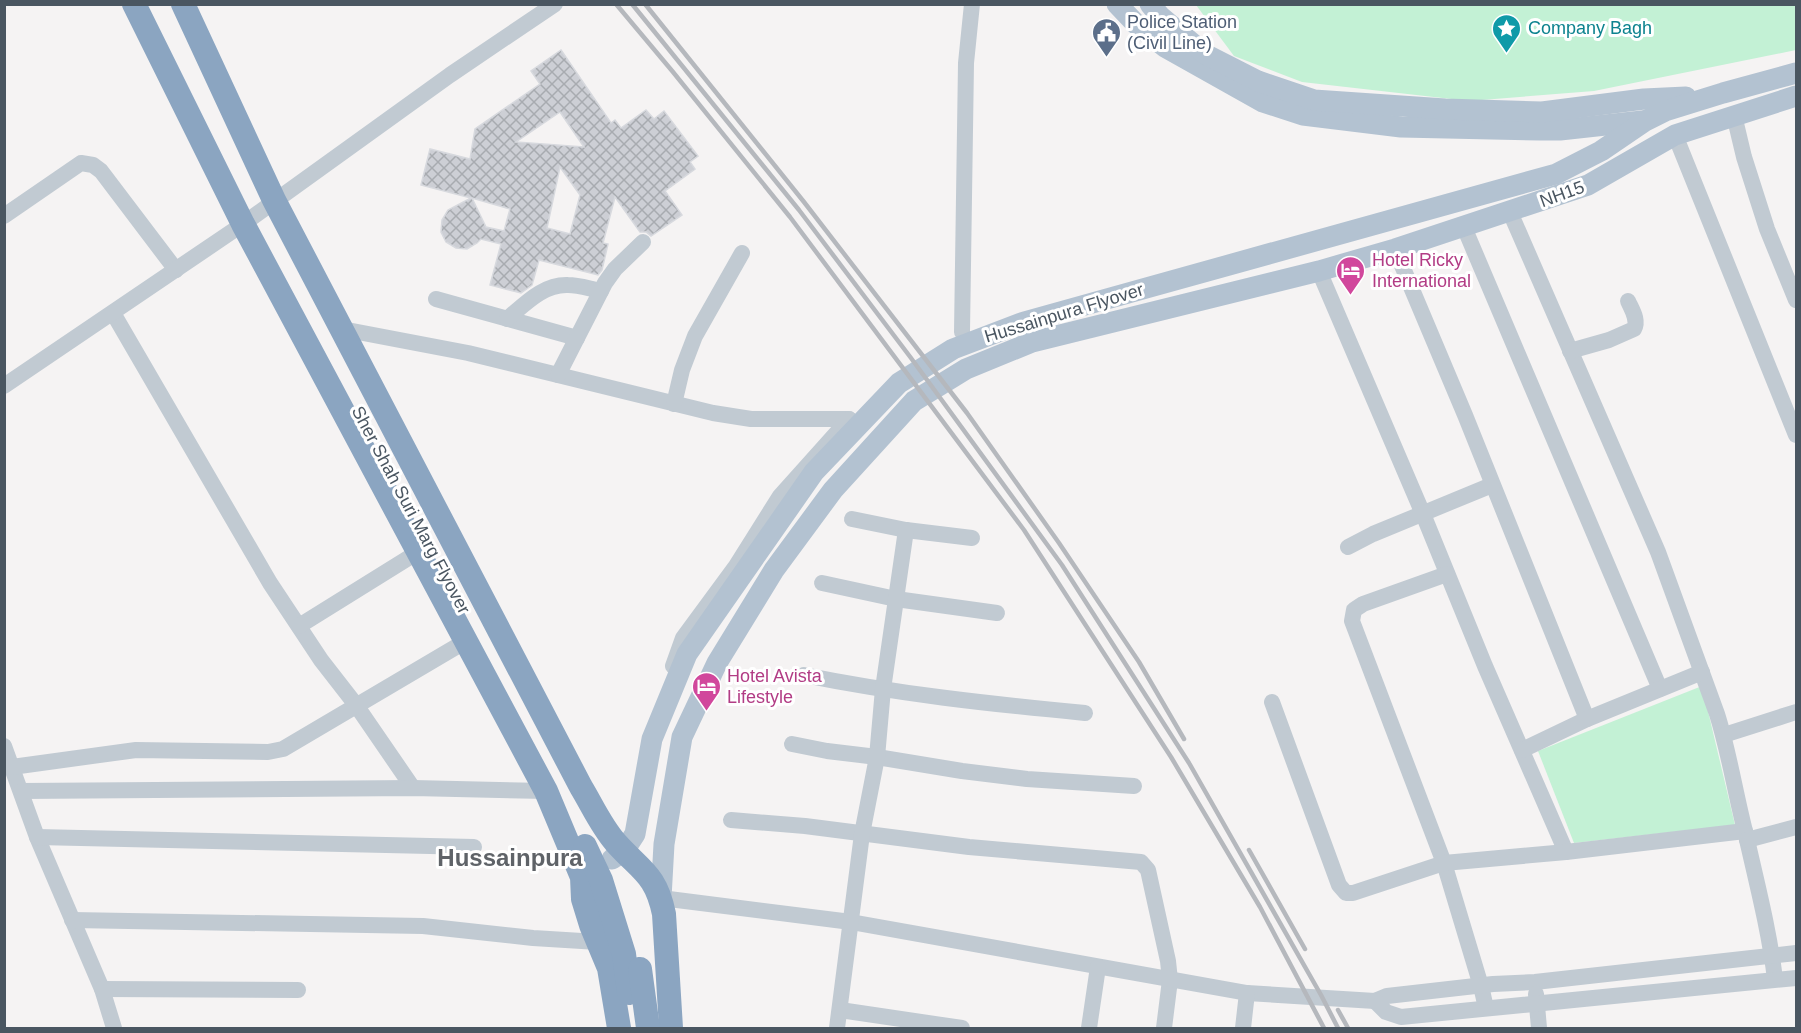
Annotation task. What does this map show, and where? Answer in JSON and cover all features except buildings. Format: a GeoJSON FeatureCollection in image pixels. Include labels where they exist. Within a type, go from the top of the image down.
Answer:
{"type":"FeatureCollection","features":[{"type":"Feature","properties":{"kind":"highway"},"geometry":{"type":"LineString","coordinates":[[134,4],[243,224],[546,791],[582,877],[583,899],[609,968],[619,1029]]}},
{"type":"Feature","properties":{"kind":"highway","name":"Sher Shah Suri Marg Flyover"},"geometry":{"type":"LineString","coordinates":[[148,4],[229,167],[562,795],[601,880],[624,954],[633,1029]]}},
{"type":"Feature","properties":{"kind":"highway","name":"Sher Shah Suri Marg Flyover"},"geometry":{"type":"LineString","coordinates":[[168,4],[242,160],[573,791],[613,875],[638,950],[648,1029]]}},
{"type":"Feature","properties":{"kind":"highway"},"geometry":{"type":"LineString","coordinates":[[183,4],[274,200],[581,787],[624,857],[654,881],[661,898],[664,915],[671,1029]]}},
{"type":"Feature","properties":{"kind":"highway"},"geometry":{"type":"LineString","coordinates":[[582,877],[591,866],[624,857]]}},
{"type":"Feature","properties":{"kind":"highway"},"geometry":{"type":"LineString","coordinates":[[609,968],[625,980],[640,980],[654,974],[666,955]]}},
{"type":"Feature","properties":{"kind":"main road"},"geometry":{"type":"LineString","coordinates":[[1117,4],[1136,24],[1165,47],[1263,102],[1303,115],[1401,126],[1560,130],[1645,121]]}},
{"type":"Feature","properties":{"kind":"main road"},"geometry":{"type":"LineString","coordinates":[[1150,4],[1160,16],[1204,54],[1258,81],[1314,100],[1445,109],[1542,112],[1644,99],[1716,96]]}},
{"type":"Feature","properties":{"kind":"main road","name":"NH15"},"geometry":{"type":"LineString","coordinates":[[1561,172],[1601,151],[1645,121],[1665,111],[1797,73]]}},
{"type":"Feature","properties":{"kind":"main road","name":"NH15"},"geometry":{"type":"LineString","coordinates":[[1312,273],[1464,227],[1588,185],[1675,135],[1797,96]]}},
{"type":"Feature","properties":{"kind":"main road"},"geometry":{"type":"LineString","coordinates":[[1560,130],[1569,148],[1569,156],[1561,172]]}},
{"type":"Feature","properties":{"kind":"main road","name":"Hussainpura Flyover"},"geometry":{"type":"LineString","coordinates":[[644,783],[652,740],[687,654],[814,472],[899,382],[953,349],[1024,322],[1561,172]]}},
{"type":"Feature","properties":{"kind":"main road","name":"Hussainpura Flyover"},"geometry":{"type":"LineString","coordinates":[[661,898],[664,844],[682,737],[717,663],[774,570],[833,490],[914,401],[966,369],[1032,342],[1312,273]]}},
{"type":"Feature","properties":{"kind":"main road"},"geometry":{"type":"LineString","coordinates":[[624,857],[635,834],[644,783]]}},
{"type":"Feature","properties":{"kind":"street"},"geometry":{"type":"LineString","coordinates":[[4,386],[243,224],[450,75],[555,4]]}},
{"type":"Feature","properties":{"kind":"street"},"geometry":{"type":"LineString","coordinates":[[962,332],[966,63],[972,4]]}},
{"type":"Feature","properties":{"kind":"street"},"geometry":{"type":"LineString","coordinates":[[1734,115],[1744,158],[1767,230],[1797,300]]}},
{"type":"Feature","properties":{"kind":"street"},"geometry":{"type":"LineString","coordinates":[[1675,135],[1797,435]]}},
{"type":"Feature","properties":{"kind":"street"},"geometry":{"type":"LineString","coordinates":[[4,216],[81,164],[93,165],[101,171],[176,270]]}},
{"type":"Feature","properties":{"kind":"street"},"geometry":{"type":"LineString","coordinates":[[1510,212],[1658,552],[1724,735],[1772,955],[1774,979]]}},
{"type":"Feature","properties":{"kind":"street"},"geometry":{"type":"LineString","coordinates":[[1464,227],[1660,689]]}},
{"type":"Feature","properties":{"kind":"street"},"geometry":{"type":"LineString","coordinates":[[558,375],[601,291],[615,269],[643,242]]}},
{"type":"Feature","properties":{"kind":"street"},"geometry":{"type":"LineString","coordinates":[[1395,249],[1465,415],[1587,719]]}},
{"type":"Feature","properties":{"kind":"street"},"geometry":{"type":"LineString","coordinates":[[674,404],[682,370],[694,336],[742,253]]}},
{"type":"Feature","properties":{"kind":"street"},"geometry":{"type":"LineString","coordinates":[[1312,273],[1423,514],[1566,852]]}},
{"type":"Feature","properties":{"kind":"street"},"geometry":{"type":"LineString","coordinates":[[507,319],[550,287],[569,285],[601,291]]}},
{"type":"Feature","properties":{"kind":"street"},"geometry":{"type":"LineString","coordinates":[[436,299],[577,338]]}},
{"type":"Feature","properties":{"kind":"street"},"geometry":{"type":"LineString","coordinates":[[1570,351],[1609,340],[1635,329],[1635,317],[1628,301]]}},
{"type":"Feature","properties":{"kind":"street"},"geometry":{"type":"LineString","coordinates":[[113,313],[270,583],[321,660],[356,705],[413,788]]}},
{"type":"Feature","properties":{"kind":"street"},"geometry":{"type":"LineString","coordinates":[[342,329],[468,353],[712,413],[751,419],[849,419],[780,496],[736,566],[683,638],[637,760],[644,783]]}},
{"type":"Feature","properties":{"kind":"street"},"geometry":{"type":"LineString","coordinates":[[1348,547],[1373,534],[1492,485]]}},
{"type":"Feature","properties":{"kind":"street"},"geometry":{"type":"LineString","coordinates":[[852,519],[906,530],[972,538]]}},
{"type":"Feature","properties":{"kind":"street"},"geometry":{"type":"LineString","coordinates":[[837,1029],[862,834],[877,757],[883,689],[906,530]]}},
{"type":"Feature","properties":{"kind":"street"},"geometry":{"type":"LineString","coordinates":[[299,627],[418,552]]}},
{"type":"Feature","properties":{"kind":"street"},"geometry":{"type":"LineString","coordinates":[[1447,574],[1363,604],[1354,610],[1352,621],[1444,863],[1486,1008]]}},
{"type":"Feature","properties":{"kind":"street"},"geometry":{"type":"LineString","coordinates":[[822,584],[896,599],[997,613]]}},
{"type":"Feature","properties":{"kind":"street"},"geometry":{"type":"LineString","coordinates":[[12,767],[136,750],[268,752],[283,749],[466,641]]}},
{"type":"Feature","properties":{"kind":"street"},"geometry":{"type":"LineString","coordinates":[[1522,750],[1587,719],[1702,672]]}},
{"type":"Feature","properties":{"kind":"street"},"geometry":{"type":"LineString","coordinates":[[804,675],[978,703],[1085,714]]}},
{"type":"Feature","properties":{"kind":"street"},"geometry":{"type":"LineString","coordinates":[[1272,702],[1343,892],[1353,893],[1444,863],[1746,835],[1797,827]]}},
{"type":"Feature","properties":{"kind":"street"},"geometry":{"type":"LineString","coordinates":[[1724,735],[1797,712]]}},
{"type":"Feature","properties":{"kind":"street"},"geometry":{"type":"LineString","coordinates":[[792,744],[1027,779],[1134,786]]}},
{"type":"Feature","properties":{"kind":"street"},"geometry":{"type":"LineString","coordinates":[[4,746],[37,837],[102,989],[114,1029]]}},
{"type":"Feature","properties":{"kind":"street"},"geometry":{"type":"LineString","coordinates":[[21,791],[413,788],[546,791]]}},
{"type":"Feature","properties":{"kind":"street"},"geometry":{"type":"LineString","coordinates":[[731,820],[805,826],[969,847],[1141,862],[1148,870],[1168,961],[1170,980],[1164,1029]]}},
{"type":"Feature","properties":{"kind":"street"},"geometry":{"type":"LineString","coordinates":[[37,837],[474,847]]}},
{"type":"Feature","properties":{"kind":"street"},"geometry":{"type":"LineString","coordinates":[[661,898],[851,922],[1247,993],[1375,1001],[1387,996],[1797,953]]}},
{"type":"Feature","properties":{"kind":"street"},"geometry":{"type":"LineString","coordinates":[[72,920],[423,926],[533,938],[598,942]]}},
{"type":"Feature","properties":{"kind":"street"},"geometry":{"type":"LineString","coordinates":[[1089,1029],[1098,967]]}},
{"type":"Feature","properties":{"kind":"street"},"geometry":{"type":"LineString","coordinates":[[1375,1001],[1386,1012],[1401,1017],[1797,978]]}},
{"type":"Feature","properties":{"kind":"street"},"geometry":{"type":"LineString","coordinates":[[1535,982],[1539,1029]]}},
{"type":"Feature","properties":{"kind":"street"},"geometry":{"type":"LineString","coordinates":[[102,989],[298,990]]}},
{"type":"Feature","properties":{"kind":"street"},"geometry":{"type":"LineString","coordinates":[[1243,1029],[1247,993]]}},
{"type":"Feature","properties":{"kind":"street"},"geometry":{"type":"LineString","coordinates":[[840,1010],[962,1029]]}},
{"type":"Feature","properties":{"kind":"green space","name":"Company Bagh"},"geometry":{"type":"Polygon","coordinates":[[[1196,5],[1796,5],[1796,50],[1594,91],[1469,101],[1302,82],[1234,56],[1196,5]]]}},
{"type":"Feature","properties":{"kind":"green space"},"geometry":{"type":"Polygon","coordinates":[[[1702,686],[1735,825],[1574,843],[1538,751],[1702,686]]]}},
{"type":"Feature","properties":{"kind":"railway"},"geometry":{"type":"LineString","coordinates":[[616,4],[790,217],[1024,530],[1171,757],[1260,907],[1324,1028]]}},
{"type":"Feature","properties":{"kind":"railway"},"geometry":{"type":"LineString","coordinates":[[632,4],[799,210],[911,358],[1062,565],[1189,763],[1338,1028]]}},
{"type":"Feature","properties":{"kind":"railway"},"geometry":{"type":"LineString","coordinates":[[645,4],[804,202],[967,413],[1059,543],[1139,662],[1184,739]]}},
{"type":"Feature","properties":{"kind":"railway"},"geometry":{"type":"LineString","coordinates":[[1249,850],[1305,949]]}},
{"type":"Feature","properties":{"kind":"railway"},"geometry":{"type":"LineString","coordinates":[[1338,1010],[1348,1028]]}},
{"type":"Feature","properties":{"kind":"place","name":"Company Bagh"},"geometry":{"type":"Point","coordinates":[1507,54]}},
{"type":"Feature","properties":{"kind":"place","name":"Police Station (Civil Line)"},"geometry":{"type":"Point","coordinates":[1106,58]}},
{"type":"Feature","properties":{"kind":"place","name":"Hotel Ricky International"},"geometry":{"type":"Point","coordinates":[1351,296]}},
{"type":"Feature","properties":{"kind":"place","name":"Hotel Avista Lifestyle"},"geometry":{"type":"Point","coordinates":[706,712]}},
{"type":"Feature","properties":{"kind":"district","name":"Hussainpura"},"geometry":{"type":"Point","coordinates":[510,857]}}]}
